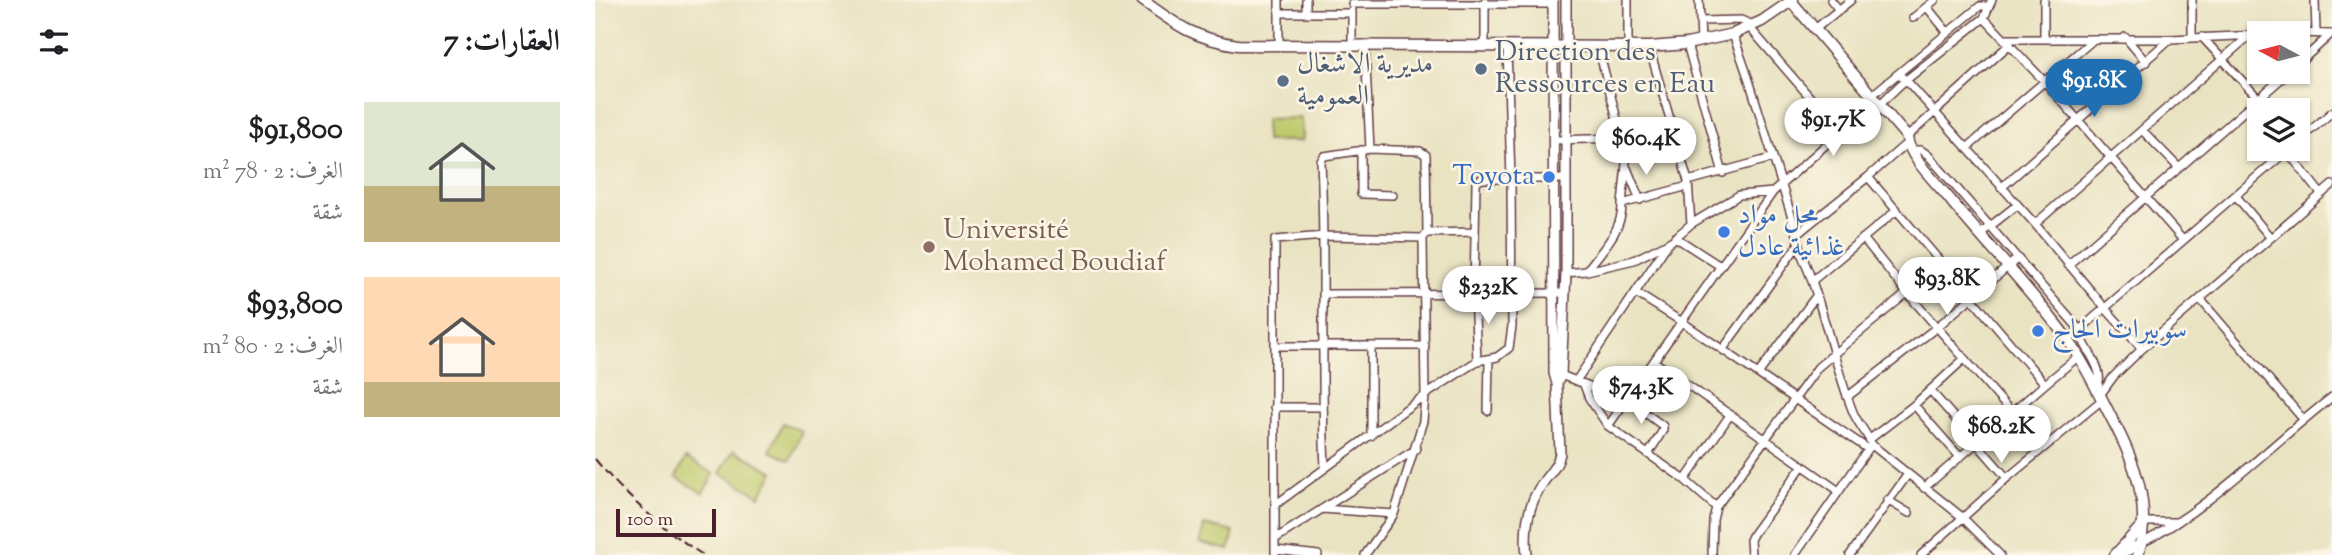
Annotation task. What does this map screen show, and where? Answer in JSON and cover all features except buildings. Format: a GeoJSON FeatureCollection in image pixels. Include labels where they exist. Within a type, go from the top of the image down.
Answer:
{"type":"FeatureCollection","features":[{"type":"Feature","properties":{"kind":"main road"},"geometry":{"type":"LineString","coordinates":[[1142,0],[1196,36],[1238,45],[1598,47],[1687,44],[1733,34],[1752,27],[1791,0],[1879,105],[1944,192],[2079,356],[2127,448],[2142,491],[2145,522],[2138,555]]}},
{"type":"Feature","properties":{"kind":"main road"},"geometry":{"type":"LineString","coordinates":[[2117,555],[2145,522]]}},
{"type":"Feature","properties":{"kind":"street"},"geometry":{"type":"LineString","coordinates":[[1279,0],[1279,46]]}},
{"type":"Feature","properties":{"kind":"street"},"geometry":{"type":"LineString","coordinates":[[1306,0],[1306,13]]}},
{"type":"Feature","properties":{"kind":"street"},"geometry":{"type":"LineString","coordinates":[[1560,294],[1566,273],[1566,0]]}},
{"type":"Feature","properties":{"kind":"street"},"geometry":{"type":"LineString","coordinates":[[1628,0],[1628,46]]}},
{"type":"Feature","properties":{"kind":"street"},"geometry":{"type":"LineString","coordinates":[[1699,0],[1701,41]]}},
{"type":"Feature","properties":{"kind":"street"},"geometry":{"type":"LineString","coordinates":[[1831,0],[1839,10]]}},
{"type":"Feature","properties":{"kind":"street"},"geometry":{"type":"LineString","coordinates":[[1815,29],[1851,0]]}},
{"type":"Feature","properties":{"kind":"street"},"geometry":{"type":"LineString","coordinates":[[1913,18],[1935,0]]}},
{"type":"Feature","properties":{"kind":"street"},"geometry":{"type":"LineString","coordinates":[[2044,0],[2044,39]]}},
{"type":"Feature","properties":{"kind":"street"},"geometry":{"type":"LineString","coordinates":[[2192,0],[2192,36]]}},
{"type":"Feature","properties":{"kind":"street"},"geometry":{"type":"LineString","coordinates":[[2315,0],[2316,33]]}},
{"type":"Feature","properties":{"kind":"street"},"geometry":{"type":"LineString","coordinates":[[1352,46],[1352,2],[1553,2],[1553,180],[1560,294],[1557,377],[1560,437],[1558,462],[1544,481],[1527,515],[1527,555]]}},
{"type":"Feature","properties":{"kind":"street"},"geometry":{"type":"LineString","coordinates":[[1485,2],[1485,46]]}},
{"type":"Feature","properties":{"kind":"street"},"geometry":{"type":"LineString","coordinates":[[1866,109],[1879,105],[1984,18],[1991,3]]}},
{"type":"Feature","properties":{"kind":"street"},"geometry":{"type":"LineString","coordinates":[[1608,426],[1773,192],[1866,109],[1871,96],[1980,6],[1991,3]]}},
{"type":"Feature","properties":{"kind":"street"},"geometry":{"type":"LineString","coordinates":[[1927,7],[1948,33]]}},
{"type":"Feature","properties":{"kind":"street"},"geometry":{"type":"LineString","coordinates":[[1279,13],[1352,13]]}},
{"type":"Feature","properties":{"kind":"street"},"geometry":{"type":"LineString","coordinates":[[1984,18],[2044,81],[2182,239]]}},
{"type":"Feature","properties":{"kind":"street"},"geometry":{"type":"LineString","coordinates":[[1700,21],[1741,20],[1752,27],[1841,133]]}},
{"type":"Feature","properties":{"kind":"street"},"geometry":{"type":"LineString","coordinates":[[2310,33],[2331,34]]}},
{"type":"Feature","properties":{"kind":"street"},"geometry":{"type":"LineString","coordinates":[[1733,34],[1797,234],[1798,245],[1812,281],[1832,354],[1847,397],[1870,444]]}},
{"type":"Feature","properties":{"kind":"street"},"geometry":{"type":"LineString","coordinates":[[2310,53],[2331,34]]}},
{"type":"Feature","properties":{"kind":"street"},"geometry":{"type":"LineString","coordinates":[[1797,234],[1908,144],[1934,112],[2008,42],[2247,35]]}},
{"type":"Feature","properties":{"kind":"street"},"geometry":{"type":"LineString","coordinates":[[2125,37],[2146,62]]}},
{"type":"Feature","properties":{"kind":"street"},"geometry":{"type":"LineString","coordinates":[[2201,37],[2258,98]]}},
{"type":"Feature","properties":{"kind":"street"},"geometry":{"type":"LineString","coordinates":[[1967,149],[2095,38]]}},
{"type":"Feature","properties":{"kind":"street"},"geometry":{"type":"LineString","coordinates":[[2001,188],[2170,38]]}},
{"type":"Feature","properties":{"kind":"street"},"geometry":{"type":"LineString","coordinates":[[2035,224],[2247,38]]}},
{"type":"Feature","properties":{"kind":"street"},"geometry":{"type":"LineString","coordinates":[[1687,44],[1723,173]]}},
{"type":"Feature","properties":{"kind":"street"},"geometry":{"type":"LineString","coordinates":[[1365,46],[1365,150],[1361,194],[1393,195]]}},
{"type":"Feature","properties":{"kind":"street"},"geometry":{"type":"LineString","coordinates":[[1275,505],[1425,395],[1477,361],[1489,359],[1509,348],[1512,326],[1507,46]]}},
{"type":"Feature","properties":{"kind":"street"},"geometry":{"type":"LineString","coordinates":[[1598,47],[1622,138],[1626,164],[1640,200]]}},
{"type":"Feature","properties":{"kind":"street"},"geometry":{"type":"LineString","coordinates":[[1649,47],[1688,184],[1691,224]]}},
{"type":"Feature","properties":{"kind":"street"},"geometry":{"type":"LineString","coordinates":[[1898,74],[2035,224],[2143,349]]}},
{"type":"Feature","properties":{"kind":"street"},"geometry":{"type":"LineString","coordinates":[[2260,98],[2276,84]]}},
{"type":"Feature","properties":{"kind":"street"},"geometry":{"type":"LineString","coordinates":[[2068,265],[2247,109]]}},
{"type":"Feature","properties":{"kind":"street"},"geometry":{"type":"LineString","coordinates":[[2310,131],[2332,112]]}},
{"type":"Feature","properties":{"kind":"street"},"geometry":{"type":"LineString","coordinates":[[1554,140],[1622,138],[1670,125]]}},
{"type":"Feature","properties":{"kind":"street"},"geometry":{"type":"LineString","coordinates":[[2143,131],[2179,167]]}},
{"type":"Feature","properties":{"kind":"street"},"geometry":{"type":"LineString","coordinates":[[1908,144],[1929,155],[2079,329],[2082,342],[2099,370],[2100,395]]}},
{"type":"Feature","properties":{"kind":"street"},"geometry":{"type":"LineString","coordinates":[[1325,468],[1322,407],[1325,236],[1322,157],[1365,150],[1420,151],[1426,155],[1423,421],[1394,514],[1365,555]]}},
{"type":"Feature","properties":{"kind":"street"},"geometry":{"type":"LineString","coordinates":[[1622,204],[1772,158]]}},
{"type":"Feature","properties":{"kind":"street"},"geometry":{"type":"LineString","coordinates":[[2068,340],[2276,161]]}},
{"type":"Feature","properties":{"kind":"street"},"geometry":{"type":"LineString","coordinates":[[2296,161],[2321,194]]}},
{"type":"Feature","properties":{"kind":"street"},"geometry":{"type":"LineString","coordinates":[[1587,271],[1619,227],[1623,216],[1626,164]]}},
{"type":"Feature","properties":{"kind":"street"},"geometry":{"type":"LineString","coordinates":[[1868,177],[2045,384]]}},
{"type":"Feature","properties":{"kind":"street"},"geometry":{"type":"LineString","coordinates":[[1477,361],[1474,293],[1478,180],[1566,179]]}},
{"type":"Feature","properties":{"kind":"street"},"geometry":{"type":"LineString","coordinates":[[1944,192],[1954,183]]}},
{"type":"Feature","properties":{"kind":"street"},"geometry":{"type":"LineString","coordinates":[[1921,555],[2100,395],[2114,376],[2143,349],[2332,185]]}},
{"type":"Feature","properties":{"kind":"street"},"geometry":{"type":"LineString","coordinates":[[1755,192],[1767,202]]}},
{"type":"Feature","properties":{"kind":"street"},"geometry":{"type":"LineString","coordinates":[[1566,273],[1634,260],[1673,239],[1691,224],[1739,195],[1773,192]]}},
{"type":"Feature","properties":{"kind":"street"},"geometry":{"type":"LineString","coordinates":[[2236,196],[2270,237]]}},
{"type":"Feature","properties":{"kind":"street"},"geometry":{"type":"LineString","coordinates":[[1979,235],[2017,205]]}},
{"type":"Feature","properties":{"kind":"street"},"geometry":{"type":"LineString","coordinates":[[1812,281],[1897,210]]}},
{"type":"Feature","properties":{"kind":"street"},"geometry":{"type":"LineString","coordinates":[[1318,555],[1276,553],[1275,240],[1475,232]]}},
{"type":"Feature","properties":{"kind":"street"},"geometry":{"type":"LineString","coordinates":[[1863,238],[1907,293],[2012,413]]}},
{"type":"Feature","properties":{"kind":"street"},"geometry":{"type":"LineString","coordinates":[[1673,239],[1720,266]]}},
{"type":"Feature","properties":{"kind":"street"},"geometry":{"type":"LineString","coordinates":[[1576,381],[1673,239]]}},
{"type":"Feature","properties":{"kind":"street"},"geometry":{"type":"LineString","coordinates":[[1723,349],[1798,245]]}},
{"type":"Feature","properties":{"kind":"street"},"geometry":{"type":"LineString","coordinates":[[1847,397],[1937,327],[2018,258]]}},
{"type":"Feature","properties":{"kind":"street"},"geometry":{"type":"LineString","coordinates":[[2018,279],[2030,272]]}},
{"type":"Feature","properties":{"kind":"street"},"geometry":{"type":"LineString","coordinates":[[1636,293],[1723,349],[1794,400],[1870,444],[1962,517],[2000,555]]}},
{"type":"Feature","properties":{"kind":"street"},"geometry":{"type":"LineString","coordinates":[[1712,555],[1716,507],[1818,367],[1907,293]]}},
{"type":"Feature","properties":{"kind":"street"},"geometry":{"type":"LineString","coordinates":[[1324,294],[1560,294]]}},
{"type":"Feature","properties":{"kind":"street"},"geometry":{"type":"LineString","coordinates":[[1758,374],[1816,296]]}},
{"type":"Feature","properties":{"kind":"street"},"geometry":{"type":"LineString","coordinates":[[2201,300],[2303,419]]}},
{"type":"Feature","properties":{"kind":"street"},"geometry":{"type":"LineString","coordinates":[[1275,346],[1425,346]]}},
{"type":"Feature","properties":{"kind":"street"},"geometry":{"type":"LineString","coordinates":[[1371,346],[1371,436]]}},
{"type":"Feature","properties":{"kind":"street"},"geometry":{"type":"LineString","coordinates":[[1924,488],[2079,356]]}},
{"type":"Feature","properties":{"kind":"street"},"geometry":{"type":"LineString","coordinates":[[1488,411],[1489,359]]}},
{"type":"Feature","properties":{"kind":"street"},"geometry":{"type":"LineString","coordinates":[[1795,555],[1870,444],[1964,359]]}},
{"type":"Feature","properties":{"kind":"street"},"geometry":{"type":"LineString","coordinates":[[1655,362],[1839,491]]}},
{"type":"Feature","properties":{"kind":"street"},"geometry":{"type":"LineString","coordinates":[[1557,377],[1576,381],[1626,401],[1663,426],[1649,453]]}},
{"type":"Feature","properties":{"kind":"street"},"geometry":{"type":"LineString","coordinates":[[1584,385],[1589,398],[1608,426],[1649,453],[1716,507]]}},
{"type":"Feature","properties":{"kind":"street"},"geometry":{"type":"LineString","coordinates":[[1930,390],[2007,478]]}},
{"type":"Feature","properties":{"kind":"street"},"geometry":{"type":"LineString","coordinates":[[2117,555],[2177,522],[2213,497],[2332,397]]}},
{"type":"Feature","properties":{"kind":"street"},"geometry":{"type":"LineString","coordinates":[[1914,405],[1959,456]]}},
{"type":"Feature","properties":{"kind":"street"},"geometry":{"type":"LineString","coordinates":[[1275,407],[1322,407]]}},
{"type":"Feature","properties":{"kind":"street"},"geometry":{"type":"LineString","coordinates":[[1685,480],[1730,415]]}},
{"type":"Feature","properties":{"kind":"street"},"geometry":{"type":"LineString","coordinates":[[1275,539],[1416,449]]}},
{"type":"Feature","properties":{"kind":"street"},"geometry":{"type":"LineString","coordinates":[[1751,555],[1750,540],[1753,534],[1803,465]]}},
{"type":"Feature","properties":{"kind":"street"},"geometry":{"type":"LineString","coordinates":[[1850,555],[1908,474]]}},
{"type":"Feature","properties":{"kind":"street"},"geometry":{"type":"LineString","coordinates":[[1887,500],[1909,513]]}},
{"type":"Feature","properties":{"kind":"street"},"geometry":{"type":"LineString","coordinates":[[1321,509],[1394,514]]}},
{"type":"Feature","properties":{"kind":"street"},"geometry":{"type":"LineString","coordinates":[[2145,522],[2177,522]]}},
{"type":"Feature","properties":{"kind":"green space"},"geometry":{"type":"Polygon","coordinates":[[[1301,118],[1302,141],[1266,141],[1265,119],[1301,118]]]}},
{"type":"Feature","properties":{"kind":"green space"},"geometry":{"type":"Polygon","coordinates":[[[783,423],[802,431],[790,460],[770,451],[783,423]]]}},
{"type":"Feature","properties":{"kind":"green space"},"geometry":{"type":"Polygon","coordinates":[[[734,450],[774,472],[760,496],[720,473],[734,450]]]}},
{"type":"Feature","properties":{"kind":"green space"},"geometry":{"type":"Polygon","coordinates":[[[686,458],[714,474],[703,493],[676,477],[686,458]]]}},
{"type":"Feature","properties":{"kind":"green space"},"geometry":{"type":"Polygon","coordinates":[[[1204,525],[1234,532],[1229,550],[1200,543],[1204,525]]]}},
{"type":"Feature","properties":{"kind":"railway"},"geometry":{"type":"LineString","coordinates":[[595,459],[646,512],[703,555]]}},
{"type":"Feature","properties":{"kind":"place","name":"Direction des Ressources en Eau"},"geometry":{"type":"Point","coordinates":[1481,69]}},
{"type":"Feature","properties":{"kind":"place","name":"مديرية الاشغال العمومية"},"geometry":{"type":"Point","coordinates":[1283,81]}},
{"type":"Feature","properties":{"kind":"place","name":"Toyota"},"geometry":{"type":"Point","coordinates":[1549,177]}},
{"type":"Feature","properties":{"kind":"place","name":"محل مواد غذائية عادل"},"geometry":{"type":"Point","coordinates":[1724,232]}},
{"type":"Feature","properties":{"kind":"place","name":"Université Mohamed Boudiaf"},"geometry":{"type":"Point","coordinates":[929,247]}},
{"type":"Feature","properties":{"kind":"place","name":"سوبيرات الحاج"},"geometry":{"type":"Point","coordinates":[2038,331]}}]}
